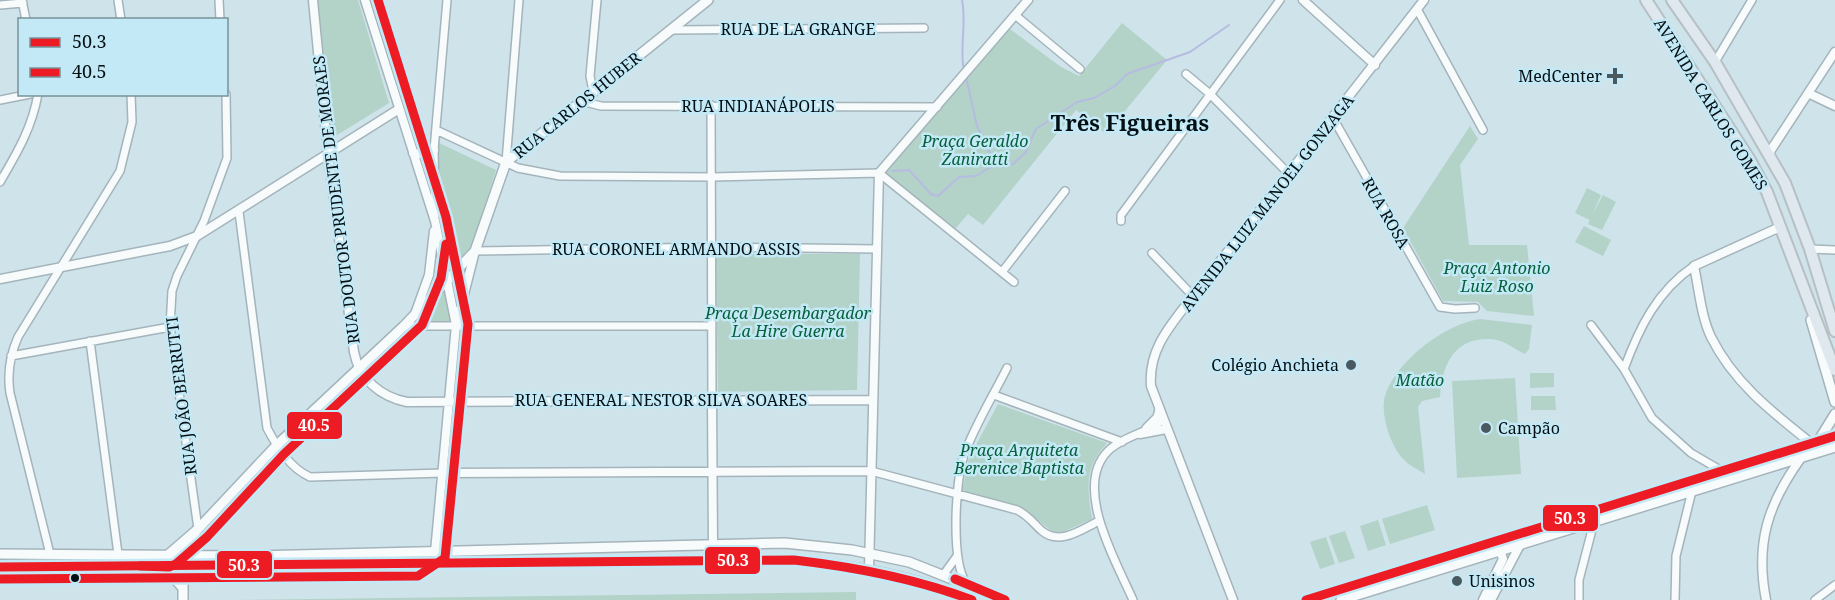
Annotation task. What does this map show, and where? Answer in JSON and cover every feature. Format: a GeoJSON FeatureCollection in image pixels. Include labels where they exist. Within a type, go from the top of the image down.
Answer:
{"type":"FeatureCollection","features":[{"type":"Feature","properties":{"kind":"main road","name":"RUA CARLOS HUBER"},"geometry":{"type":"LineString","coordinates":[[198,529],[276,446],[414,317],[475,250],[506,162],[708,0]]}},
{"type":"Feature","properties":{"kind":"main road","name":"AVENIDA CARLOS GOMES"},"geometry":{"type":"LineString","coordinates":[[1646,0],[1750,160],[1767,192],[1835,370]]}},
{"type":"Feature","properties":{"kind":"main road","name":"AVENIDA CARLOS GOMES"},"geometry":{"type":"LineString","coordinates":[[1672,0],[1715,62],[1785,183],[1810,249],[1835,331]]}},
{"type":"Feature","properties":{"kind":"main road","name":"AVENIDA CARLOS GOMES"},"geometry":{"type":"LineString","coordinates":[[1800,277],[1833,388],[1835,402]]}},
{"type":"Feature","properties":{"kind":"main road"},"geometry":{"type":"LineString","coordinates":[[1815,442],[1835,414]]}},
{"type":"Feature","properties":{"kind":"main road"},"geometry":{"type":"LineString","coordinates":[[1306,600],[1835,436]]}},
{"type":"Feature","properties":{"kind":"main road"},"geometry":{"type":"LineString","coordinates":[[1341,600],[1835,447]]}},
{"type":"Feature","properties":{"kind":"main road"},"geometry":{"type":"LineString","coordinates":[[1821,452],[1835,452]]}},
{"type":"Feature","properties":{"kind":"main road"},"geometry":{"type":"LineString","coordinates":[[183,600],[183,567],[198,529]]}},
{"type":"Feature","properties":{"kind":"main road"},"geometry":{"type":"LineString","coordinates":[[168,555],[198,529]]}},
{"type":"Feature","properties":{"kind":"main road"},"geometry":{"type":"LineString","coordinates":[[972,600],[949,590],[869,569],[794,560],[718,559],[165,568],[0,566],[5,554],[188,555],[435,552],[785,543],[869,554],[944,574],[1005,600]]}},
{"type":"Feature","properties":{"kind":"main road"},"geometry":{"type":"LineString","coordinates":[[418,564],[435,552]]}},
{"type":"Feature","properties":{"kind":"main road"},"geometry":{"type":"LineString","coordinates":[[153,555],[183,588]]}},
{"type":"Feature","properties":{"kind":"main road"},"geometry":{"type":"LineString","coordinates":[[183,588],[201,567]]}},
{"type":"Feature","properties":{"kind":"street"},"geometry":{"type":"LineString","coordinates":[[118,0],[121,18]]}},
{"type":"Feature","properties":{"kind":"street"},"geometry":{"type":"LineString","coordinates":[[219,0],[220,18]]}},
{"type":"Feature","properties":{"kind":"street","name":"RUA DOUTOR PRUDENTE DE MORAES"},"geometry":{"type":"LineString","coordinates":[[313,0],[328,155],[354,352],[359,370]]}},
{"type":"Feature","properties":{"kind":"street"},"geometry":{"type":"LineString","coordinates":[[365,0],[435,221],[456,325]]}},
{"type":"Feature","properties":{"kind":"street"},"geometry":{"type":"LineString","coordinates":[[414,317],[429,275],[435,221],[434,150],[447,0]]}},
{"type":"Feature","properties":{"kind":"street"},"geometry":{"type":"LineString","coordinates":[[506,162],[519,0]]}},
{"type":"Feature","properties":{"kind":"street"},"geometry":{"type":"LineString","coordinates":[[593,90],[590,76],[597,0]]}},
{"type":"Feature","properties":{"kind":"street"},"geometry":{"type":"LineString","coordinates":[[869,569],[879,174],[1028,0]]}},
{"type":"Feature","properties":{"kind":"street"},"geometry":{"type":"LineString","coordinates":[[1121,222],[1122,215],[1280,0]]}},
{"type":"Feature","properties":{"kind":"street"},"geometry":{"type":"LineString","coordinates":[[1303,0],[1375,65]]}},
{"type":"Feature","properties":{"kind":"street","name":"AVENIDA LUIZ MANOEL GONZAGA"},"geometry":{"type":"LineString","coordinates":[[1233,600],[1151,386],[1152,359],[1158,342],[1424,0]]}},
{"type":"Feature","properties":{"kind":"street"},"geometry":{"type":"LineString","coordinates":[[1715,62],[1752,0]]}},
{"type":"Feature","properties":{"kind":"street"},"geometry":{"type":"LineString","coordinates":[[0,5],[22,1],[26,18]]}},
{"type":"Feature","properties":{"kind":"street"},"geometry":{"type":"LineString","coordinates":[[1417,9],[1483,130]]}},
{"type":"Feature","properties":{"kind":"street"},"geometry":{"type":"LineString","coordinates":[[1015,15],[1080,69]]}},
{"type":"Feature","properties":{"kind":"street","name":"RUA DE LA GRANGE"},"geometry":{"type":"LineString","coordinates":[[672,30],[924,28]]}},
{"type":"Feature","properties":{"kind":"street"},"geometry":{"type":"LineString","coordinates":[[1769,153],[1835,52]]}},
{"type":"Feature","properties":{"kind":"street"},"geometry":{"type":"LineString","coordinates":[[1186,74],[1210,94],[1289,174]]}},
{"type":"Feature","properties":{"kind":"street"},"geometry":{"type":"LineString","coordinates":[[1810,93],[1835,106]]}},
{"type":"Feature","properties":{"kind":"street"},"geometry":{"type":"LineString","coordinates":[[0,100],[20,96]]}},
{"type":"Feature","properties":{"kind":"street"},"geometry":{"type":"LineString","coordinates":[[0,182],[23,143],[34,116],[38,96]]}},
{"type":"Feature","properties":{"kind":"street"},"geometry":{"type":"LineString","coordinates":[[50,554],[10,393],[8,381],[11,356],[18,337],[63,268],[120,171],[132,122],[130,96]]}},
{"type":"Feature","properties":{"kind":"street","name":"RUA JOÃO BERRUTTI"},"geometry":{"type":"LineString","coordinates":[[198,529],[170,327],[172,291],[227,158],[226,96]]}},
{"type":"Feature","properties":{"kind":"street","name":"RUA INDIANÁPOLIS"},"geometry":{"type":"LineString","coordinates":[[580,101],[601,106],[937,107]]}},
{"type":"Feature","properties":{"kind":"street"},"geometry":{"type":"LineString","coordinates":[[711,105],[713,545],[718,559]]}},
{"type":"Feature","properties":{"kind":"street"},"geometry":{"type":"LineString","coordinates":[[0,279],[170,246],[196,236],[239,212],[399,109]]}},
{"type":"Feature","properties":{"kind":"street","name":"RUA ROSA"},"geometry":{"type":"LineString","coordinates":[[1333,118],[1440,307],[1475,308]]}},
{"type":"Feature","properties":{"kind":"street"},"geometry":{"type":"LineString","coordinates":[[436,130],[518,168],[560,176],[712,177],[879,174],[1014,282]]}},
{"type":"Feature","properties":{"kind":"street"},"geometry":{"type":"LineString","coordinates":[[412,153],[424,154],[434,150]]}},
{"type":"Feature","properties":{"kind":"street"},"geometry":{"type":"LineString","coordinates":[[1002,272],[1065,191]]}},
{"type":"Feature","properties":{"kind":"street"},"geometry":{"type":"LineString","coordinates":[[239,212],[267,429],[276,446],[297,470],[310,477],[442,472],[871,471],[1023,512],[1044,532],[1054,537],[1067,536],[1099,521]]}},
{"type":"Feature","properties":{"kind":"street"},"geometry":{"type":"LineString","coordinates":[[1624,369],[1639,329],[1674,282],[1694,266],[1780,227]]}},
{"type":"Feature","properties":{"kind":"street","name":"RUA CORONEL ARMANDO ASSIS"},"geometry":{"type":"LineString","coordinates":[[475,250],[712,247],[877,249]]}},
{"type":"Feature","properties":{"kind":"street"},"geometry":{"type":"LineString","coordinates":[[1810,249],[1835,250]]}},
{"type":"Feature","properties":{"kind":"street"},"geometry":{"type":"LineString","coordinates":[[435,552],[456,325],[475,250]]}},
{"type":"Feature","properties":{"kind":"street"},"geometry":{"type":"LineString","coordinates":[[1152,254],[1193,296]]}},
{"type":"Feature","properties":{"kind":"street"},"geometry":{"type":"LineString","coordinates":[[1694,266],[1711,337],[1737,378],[1756,399],[1815,442]]}},
{"type":"Feature","properties":{"kind":"street"},"geometry":{"type":"LineString","coordinates":[[1591,325],[1624,369],[1652,418],[1691,453],[1722,471]]}},
{"type":"Feature","properties":{"kind":"street"},"geometry":{"type":"LineString","coordinates":[[404,326],[712,326]]}},
{"type":"Feature","properties":{"kind":"street"},"geometry":{"type":"LineString","coordinates":[[11,356],[170,327]]}},
{"type":"Feature","properties":{"kind":"street"},"geometry":{"type":"LineString","coordinates":[[90,341],[118,554]]}},
{"type":"Feature","properties":{"kind":"street"},"geometry":{"type":"LineString","coordinates":[[966,583],[961,576],[957,556],[958,495],[964,456],[1007,368]]}},
{"type":"Feature","properties":{"kind":"street"},"geometry":{"type":"LineString","coordinates":[[359,370],[376,388],[394,400],[449,401]]}},
{"type":"Feature","properties":{"kind":"street"},"geometry":{"type":"LineString","coordinates":[[994,395],[1122,442]]}},
{"type":"Feature","properties":{"kind":"street","name":"RUA GENERAL NESTOR SILVA SOARES"},"geometry":{"type":"LineString","coordinates":[[449,401],[873,400]]}},
{"type":"Feature","properties":{"kind":"street"},"geometry":{"type":"LineString","coordinates":[[1140,434],[1157,417],[1160,409]]}},
{"type":"Feature","properties":{"kind":"street"},"geometry":{"type":"LineString","coordinates":[[1133,600],[1099,521],[1094,492],[1099,466],[1107,452],[1157,425],[1162,418]]}},
{"type":"Feature","properties":{"kind":"street"},"geometry":{"type":"LineString","coordinates":[[1140,434],[1166,429]]}},
{"type":"Feature","properties":{"kind":"street"},"geometry":{"type":"LineString","coordinates":[[1766,600],[1761,544],[1785,481],[1801,458]]}},
{"type":"Feature","properties":{"kind":"street"},"geometry":{"type":"LineString","coordinates":[[1774,466],[1785,481]]}},
{"type":"Feature","properties":{"kind":"street"},"geometry":{"type":"LineString","coordinates":[[1676,600],[1676,556],[1692,491]]}},
{"type":"Feature","properties":{"kind":"street"},"geometry":{"type":"LineString","coordinates":[[958,512],[965,504],[977,500]]}},
{"type":"Feature","properties":{"kind":"street"},"geometry":{"type":"LineString","coordinates":[[1579,600],[1579,580],[1594,522]]}},
{"type":"Feature","properties":{"kind":"street"},"geometry":{"type":"LineString","coordinates":[[1483,600],[1503,562],[1501,550],[1496,545],[1488,544]]}},
{"type":"Feature","properties":{"kind":"street"},"geometry":{"type":"LineString","coordinates":[[1491,600],[1520,545]]}},
{"type":"Feature","properties":{"kind":"street"},"geometry":{"type":"LineString","coordinates":[[944,574],[957,556]]}},
{"type":"Feature","properties":{"kind":"street"},"geometry":{"type":"LineString","coordinates":[[1494,580],[1496,591]]}},
{"type":"Feature","properties":{"kind":"street"},"geometry":{"type":"LineString","coordinates":[[1815,600],[1835,585]]}},
{"type":"Feature","properties":{"kind":"green space"},"geometry":{"type":"Polygon","coordinates":[[[318,0],[358,0],[389,103],[329,140],[318,0]]]}},
{"type":"Feature","properties":{"kind":"green space","name":"Praça Geraldo Zaniratti"},"geometry":{"type":"Polygon","coordinates":[[[1122,23],[1167,60],[1106,134],[1076,110],[983,225],[968,214],[955,229],[884,174],[1010,29],[1061,67],[1079,76],[1122,23]]]}},
{"type":"Feature","properties":{"kind":"green space","name":"Praça Antonio Luiz Roso"},"geometry":{"type":"Polygon","coordinates":[[[1470,126],[1478,139],[1460,165],[1469,245],[1527,245],[1534,316],[1487,311],[1478,302],[1443,301],[1403,228],[1470,126]]]}},
{"type":"Feature","properties":{"kind":"green space"},"geometry":{"type":"Polygon","coordinates":[[[439,143],[496,170],[472,246],[450,272],[436,215],[439,143]]]}},
{"type":"Feature","properties":{"kind":"green space"},"geometry":{"type":"Polygon","coordinates":[[[433,154],[431,193],[420,158],[433,154]]]}},
{"type":"Feature","properties":{"kind":"green space"},"geometry":{"type":"Polygon","coordinates":[[[1587,188],[1601,195],[1592,215],[1603,195],[1616,202],[1602,230],[1588,224],[1590,220],[1575,213],[1587,188]]]}},
{"type":"Feature","properties":{"kind":"green space"},"geometry":{"type":"Polygon","coordinates":[[[1584,226],[1611,240],[1603,256],[1575,242],[1584,226]]]}},
{"type":"Feature","properties":{"kind":"green space","name":"Praça Desembargador La Hire Guerra"},"geometry":{"type":"Polygon","coordinates":[[[716,254],[860,254],[857,390],[718,392],[716,254]]]}},
{"type":"Feature","properties":{"kind":"green space"},"geometry":{"type":"Polygon","coordinates":[[[471,258],[457,316],[451,281],[471,258]]]}},
{"type":"Feature","properties":{"kind":"green space"},"geometry":{"type":"Polygon","coordinates":[[[448,286],[452,323],[419,323],[448,286]]]}},
{"type":"Feature","properties":{"kind":"green space","name":"Matão"},"geometry":{"type":"Polygon","coordinates":[[[1480,319],[1532,325],[1529,349],[1525,354],[1500,341],[1478,340],[1467,343],[1452,356],[1443,375],[1440,397],[1422,401],[1418,407],[1425,474],[1404,460],[1392,441],[1384,416],[1386,393],[1401,368],[1425,345],[1452,328],[1480,319]]]}},
{"type":"Feature","properties":{"kind":"green space"},"geometry":{"type":"Polygon","coordinates":[[[1530,373],[1554,373],[1554,387],[1530,388],[1530,373]]]}},
{"type":"Feature","properties":{"kind":"green space","name":"Campão"},"geometry":{"type":"Polygon","coordinates":[[[1515,378],[1521,474],[1457,478],[1452,381],[1515,378]]]}},
{"type":"Feature","properties":{"kind":"green space"},"geometry":{"type":"Polygon","coordinates":[[[1531,396],[1555,396],[1556,410],[1531,410],[1531,396]]]}},
{"type":"Feature","properties":{"kind":"green space","name":"Praça Arquiteta Berenice Baptista"},"geometry":{"type":"Polygon","coordinates":[[[998,404],[1107,443],[1094,461],[1089,478],[1092,519],[1063,532],[1053,532],[1021,507],[962,492],[969,458],[998,404]]]}},
{"type":"Feature","properties":{"kind":"green space"},"geometry":{"type":"Polygon","coordinates":[[[1427,505],[1435,530],[1390,544],[1382,519],[1427,505]]]}},
{"type":"Feature","properties":{"kind":"green space"},"geometry":{"type":"Polygon","coordinates":[[[1378,520],[1386,545],[1368,551],[1360,526],[1378,520]]]}},
{"type":"Feature","properties":{"kind":"green space"},"geometry":{"type":"Polygon","coordinates":[[[1345,531],[1355,558],[1339,563],[1329,536],[1345,531]]]}},
{"type":"Feature","properties":{"kind":"green space"},"geometry":{"type":"Polygon","coordinates":[[[1326,537],[1335,564],[1320,569],[1310,542],[1326,537]]]}},
{"type":"Feature","properties":{"kind":"green space"},"geometry":{"type":"Polygon","coordinates":[[[856,592],[856,600],[236,600],[856,592]]]}},
{"type":"Feature","properties":{"kind":"waterway"},"geometry":{"type":"LineString","coordinates":[[962,0],[964,71]]}},
{"type":"Feature","properties":{"kind":"waterway"},"geometry":{"type":"LineString","coordinates":[[992,165],[1013,164],[1025,153],[1036,129],[1077,102],[1094,98],[1115,86],[1127,74],[1190,52],[1229,25]]}},
{"type":"Feature","properties":{"kind":"waterway"},"geometry":{"type":"LineString","coordinates":[[892,171],[909,170],[931,194],[938,196],[959,177],[976,176],[992,166],[992,158],[977,126],[966,77]]}},
{"type":"Feature","properties":{"kind":"transit line","name":"40.5"},"geometry":{"type":"LineString","coordinates":[[0,579],[418,576],[445,558],[468,324],[446,217],[378,0]]}},
{"type":"Feature","properties":{"kind":"transit line","name":"40.5"},"geometry":{"type":"LineString","coordinates":[[140,566],[169,567],[176,564],[207,537],[284,454],[422,325],[441,278],[446,244]]}},
{"type":"Feature","properties":{"kind":"transit line","name":"50.3"},"geometry":{"type":"LineString","coordinates":[[1306,600],[1835,436]]}},
{"type":"Feature","properties":{"kind":"transit line","name":"50.3"},"geometry":{"type":"LineString","coordinates":[[0,567],[794,560],[884,574],[928,585],[972,600]]}},
{"type":"Feature","properties":{"kind":"transit line","name":"50.3"},"geometry":{"type":"LineString","coordinates":[[955,579],[1005,600]]}},
{"type":"Feature","properties":{"kind":"place","name":"MedCenter"},"geometry":{"type":"Point","coordinates":[1615,76]}},
{"type":"Feature","properties":{"kind":"place","name":"Colégio Anchieta"},"geometry":{"type":"Point","coordinates":[1351,365]}},
{"type":"Feature","properties":{"kind":"place","name":"Campão"},"geometry":{"type":"Point","coordinates":[1486,428]}},
{"type":"Feature","properties":{"kind":"place","name":"Unisinos"},"geometry":{"type":"Point","coordinates":[1457,581]}},
{"type":"Feature","properties":{"kind":"district","name":"Três Figueiras"},"geometry":{"type":"Point","coordinates":[1130,123]}}]}
